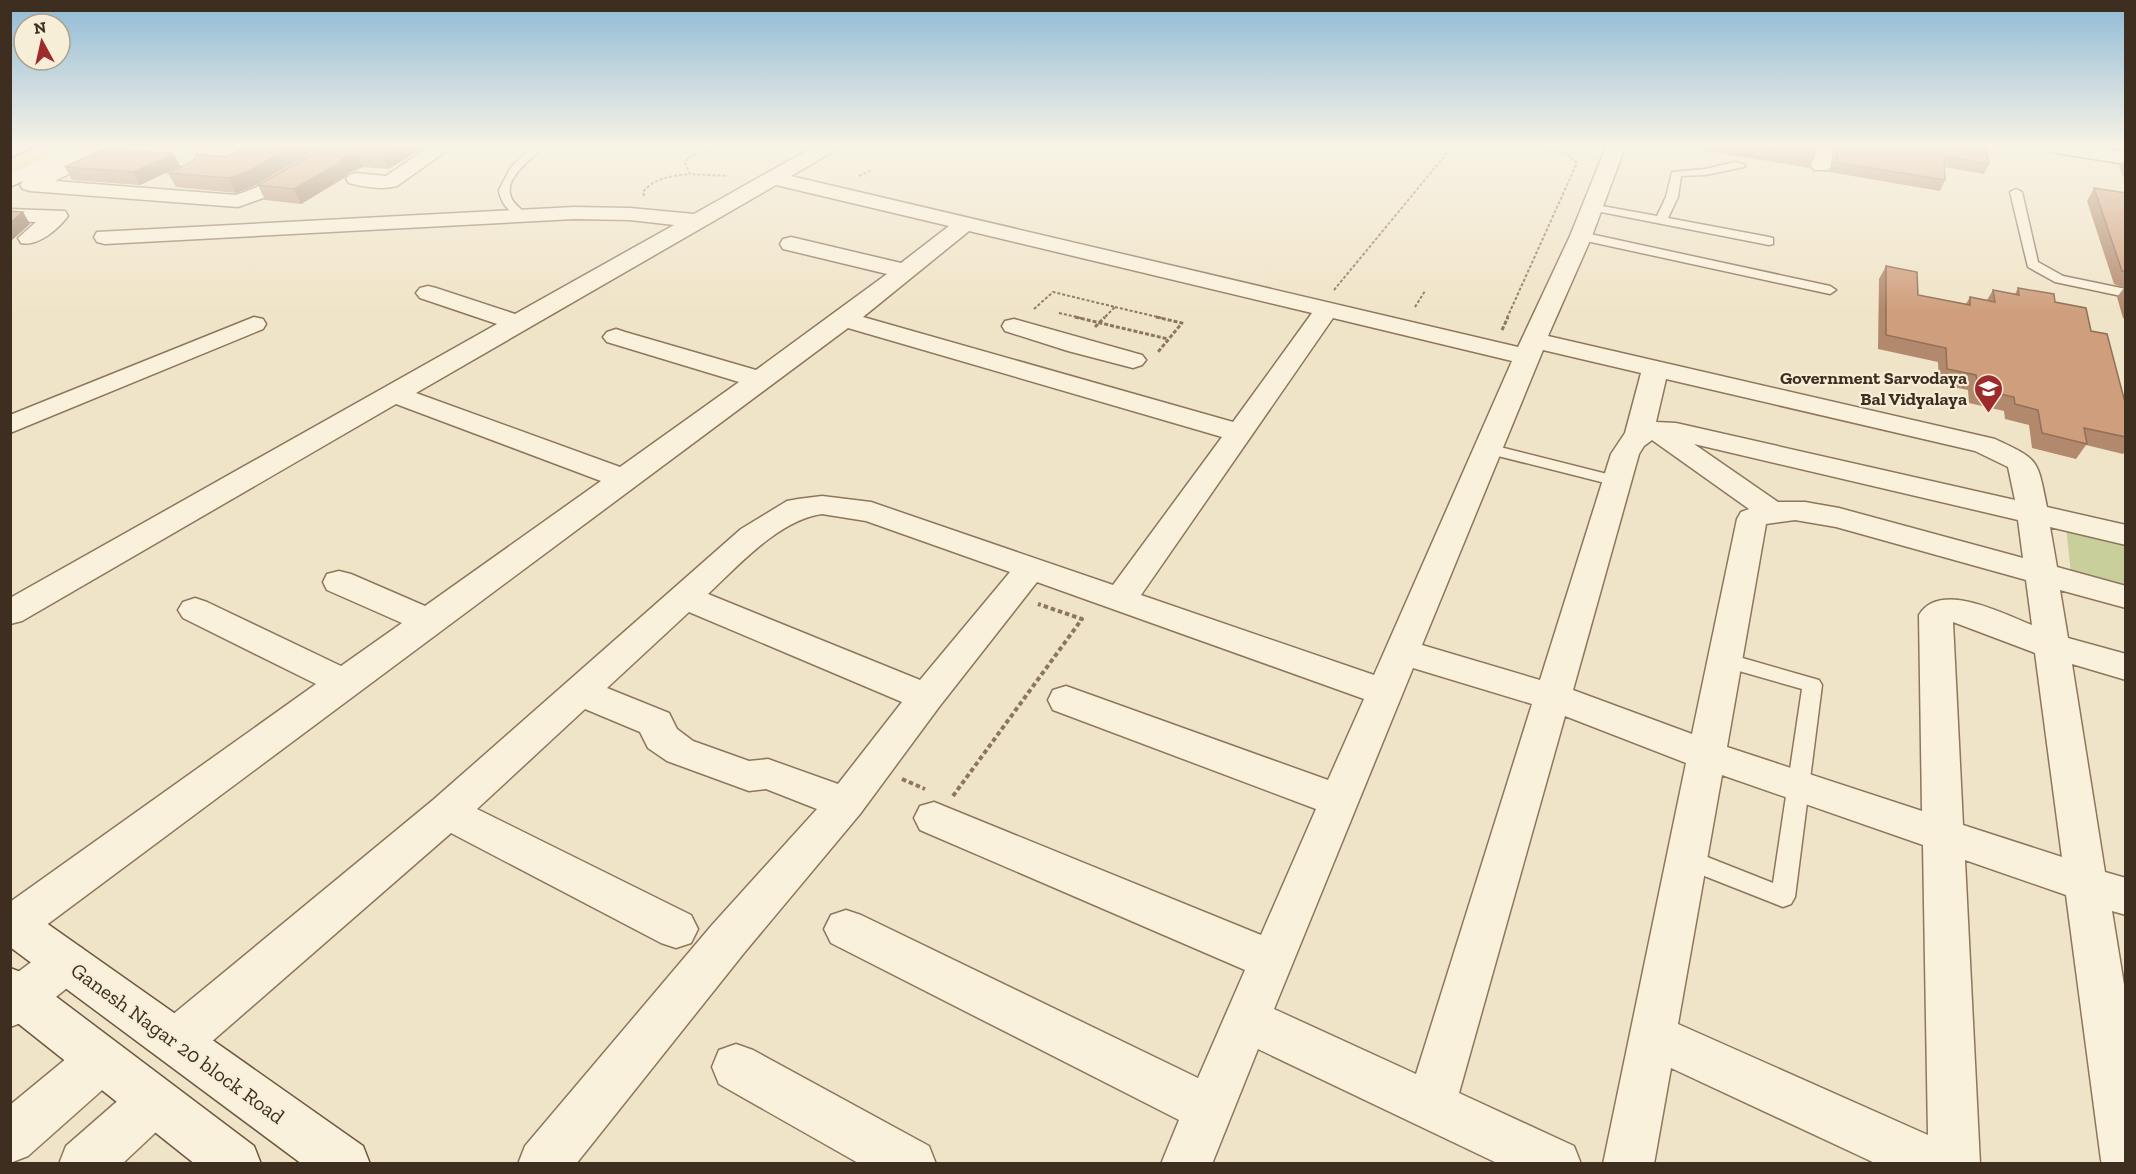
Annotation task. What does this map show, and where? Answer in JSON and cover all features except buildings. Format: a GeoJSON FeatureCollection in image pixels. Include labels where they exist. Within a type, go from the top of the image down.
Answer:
{"type":"FeatureCollection","features":[{"type":"Feature","properties":{"kind":"street"},"geometry":{"type":"LineString","coordinates":[[10,613],[732,202]]}},
{"type":"Feature","properties":{"kind":"street"},"geometry":{"type":"LineString","coordinates":[[872,202],[1531,349],[1655,368],[1985,445],[2019,461],[2025,470],[2042,573],[2126,1160]]}},
{"type":"Feature","properties":{"kind":"street"},"geometry":{"type":"LineString","coordinates":[[1186,1164],[1594,202]]}},
{"type":"Feature","properties":{"kind":"street"},"geometry":{"type":"LineString","coordinates":[[105,237],[521,215],[607,213],[698,221]]}},
{"type":"Feature","properties":{"kind":"street"},"geometry":{"type":"LineString","coordinates":[[10,215],[57,216],[29,238]]}},
{"type":"Feature","properties":{"kind":"street"},"geometry":{"type":"LineString","coordinates":[[12,923],[760,380],[965,224]]}},
{"type":"Feature","properties":{"kind":"street"},"geometry":{"type":"LineString","coordinates":[[790,244],[904,271]]}},
{"type":"Feature","properties":{"kind":"street"},"geometry":{"type":"LineString","coordinates":[[428,293],[517,323]]}},
{"type":"Feature","properties":{"kind":"street"},"geometry":{"type":"LineString","coordinates":[[1120,600],[1331,303]]}},
{"type":"Feature","properties":{"kind":"street"},"geometry":{"type":"LineString","coordinates":[[843,319],[1120,391]]}},
{"type":"Feature","properties":{"kind":"street"},"geometry":{"type":"LineString","coordinates":[[10,425],[254,324]]}},
{"type":"Feature","properties":{"kind":"street"},"geometry":{"type":"LineString","coordinates":[[1014,326],[1142,360]]}},
{"type":"Feature","properties":{"kind":"street"},"geometry":{"type":"LineString","coordinates":[[616,337],[760,380]]}},
{"type":"Feature","properties":{"kind":"street"},"geometry":{"type":"LineString","coordinates":[[1048,373],[1078,344]]}},
{"type":"Feature","properties":{"kind":"street"},"geometry":{"type":"LineString","coordinates":[[979,350],[1240,433]]}},
{"type":"Feature","properties":{"kind":"street"},"geometry":{"type":"LineString","coordinates":[[1648,432],[1655,368]]}},
{"type":"Feature","properties":{"kind":"street"},"geometry":{"type":"LineString","coordinates":[[393,394],[624,479]]}},
{"type":"Feature","properties":{"kind":"street"},"geometry":{"type":"LineString","coordinates":[[1648,432],[1771,511]]}},
{"type":"Feature","properties":{"kind":"street"},"geometry":{"type":"LineString","coordinates":[[1431,1105],[1631,440],[1648,432],[1705,437],[2126,535]]}},
{"type":"Feature","properties":{"kind":"street"},"geometry":{"type":"LineString","coordinates":[[177,1041],[447,812],[752,536],[798,508],[822,505],[871,512],[1033,585],[1120,600],[1385,693]]}},
{"type":"Feature","properties":{"kind":"street"},"geometry":{"type":"LineString","coordinates":[[1629,1164],[1752,519],[1771,511],[1796,509],[1839,518],[2126,597]]}},
{"type":"Feature","properties":{"kind":"street"},"geometry":{"type":"LineString","coordinates":[[339,582],[428,621]]}},
{"type":"Feature","properties":{"kind":"street"},"geometry":{"type":"LineString","coordinates":[[543,1164],[728,939],[846,803],[926,697],[1033,585]]}},
{"type":"Feature","properties":{"kind":"street"},"geometry":{"type":"LineString","coordinates":[[686,598],[926,697]]}},
{"type":"Feature","properties":{"kind":"street"},"geometry":{"type":"LineString","coordinates":[[195,610],[344,682]]}},
{"type":"Feature","properties":{"kind":"street"},"geometry":{"type":"LineString","coordinates":[[1953,1164],[1936,615],[1940,611],[1963,612],[2052,646],[2126,667]]}},
{"type":"Feature","properties":{"kind":"street"},"geometry":{"type":"LineString","coordinates":[[1402,652],[1553,697],[1707,755],[2126,897]]}},
{"type":"Feature","properties":{"kind":"street"},"geometry":{"type":"LineString","coordinates":[[581,692],[656,723],[662,738],[680,751],[749,776],[768,774],[846,803]]}},
{"type":"Feature","properties":{"kind":"street"},"geometry":{"type":"LineString","coordinates":[[1066,700],[1340,801]]}},
{"type":"Feature","properties":{"kind":"street"},"geometry":{"type":"LineString","coordinates":[[936,800],[1272,960]]}},
{"type":"Feature","properties":{"kind":"street"},"geometry":{"type":"LineString","coordinates":[[447,812],[676,928]]}},
{"type":"Feature","properties":{"kind":"street","name":"Ganesh Nagar 20 block Road"},"geometry":{"type":"LineString","coordinates":[[12,923],[345,1164]]}},
{"type":"Feature","properties":{"kind":"street"},"geometry":{"type":"LineString","coordinates":[[846,929],[1209,1108]]}},
{"type":"Feature","properties":{"kind":"street"},"geometry":{"type":"LineString","coordinates":[[66,962],[14,998],[101,1060],[230,1162]]}},
{"type":"Feature","properties":{"kind":"street"},"geometry":{"type":"LineString","coordinates":[[1247,1020],[1556,1164]]}},
{"type":"Feature","properties":{"kind":"street"},"geometry":{"type":"LineString","coordinates":[[1653,1036],[1935,1164]]}},
{"type":"Feature","properties":{"kind":"street"},"geometry":{"type":"LineString","coordinates":[[10,1138],[101,1060]]}},
{"type":"Feature","properties":{"kind":"street"},"geometry":{"type":"LineString","coordinates":[[736,1067],[911,1164]]}},
{"type":"Feature","properties":{"kind":"street"},"geometry":{"type":"LineString","coordinates":[[84,1164],[154,1101]]}},
{"type":"Feature","properties":{"kind":"lane"},"geometry":{"type":"LineString","coordinates":[[508,202],[521,215]]}},
{"type":"Feature","properties":{"kind":"lane"},"geometry":{"type":"LineString","coordinates":[[1661,220],[1670,202]]}},
{"type":"Feature","properties":{"kind":"lane"},"geometry":{"type":"LineString","coordinates":[[2018,202],[2032,264],[2059,279],[2126,293]]}},
{"type":"Feature","properties":{"kind":"lane"},"geometry":{"type":"LineString","coordinates":[[1586,222],[1661,220],[1768,241]]}},
{"type":"Feature","properties":{"kind":"lane"},"geometry":{"type":"LineString","coordinates":[[1586,222],[1830,290]]}},
{"type":"Feature","properties":{"kind":"lane"},"geometry":{"type":"LineString","coordinates":[[1488,449],[1617,481]]}},
{"type":"Feature","properties":{"kind":"lane"},"geometry":{"type":"LineString","coordinates":[[1687,859],[1784,897],[1812,685],[1725,660]]}},
{"type":"Feature","properties":{"kind":"path"},"geometry":{"type":"LineString","coordinates":[[1331,303],[1334,290],[1407,202]]}},
{"type":"Feature","properties":{"kind":"path"},"geometry":{"type":"LineString","coordinates":[[1500,335],[1560,202]]}},
{"type":"Feature","properties":{"kind":"path"},"geometry":{"type":"LineString","coordinates":[[1410,316],[1425,291]]}},
{"type":"Feature","properties":{"kind":"path"},"geometry":{"type":"LineString","coordinates":[[1115,307],[1182,323],[1169,339],[1142,360]]}},
{"type":"Feature","properties":{"kind":"path"},"geometry":{"type":"LineString","coordinates":[[1034,308],[1045,311]]}},
{"type":"Feature","properties":{"kind":"path"},"geometry":{"type":"LineString","coordinates":[[1056,313],[1169,339]]}},
{"type":"Feature","properties":{"kind":"path"},"geometry":{"type":"LineString","coordinates":[[896,776],[936,800],[1082,619],[1033,585]]}},
{"type":"Feature","properties":{"kind":"green space"},"geometry":{"type":"Polygon","coordinates":[[[2066,527],[2125,542],[2125,588],[2071,574],[2066,527]]]}},
{"type":"Feature","properties":{"kind":"place","name":"Government Sarvodaya Bal Vidyalaya"},"geometry":{"type":"Point","coordinates":[1988,414]}}]}
